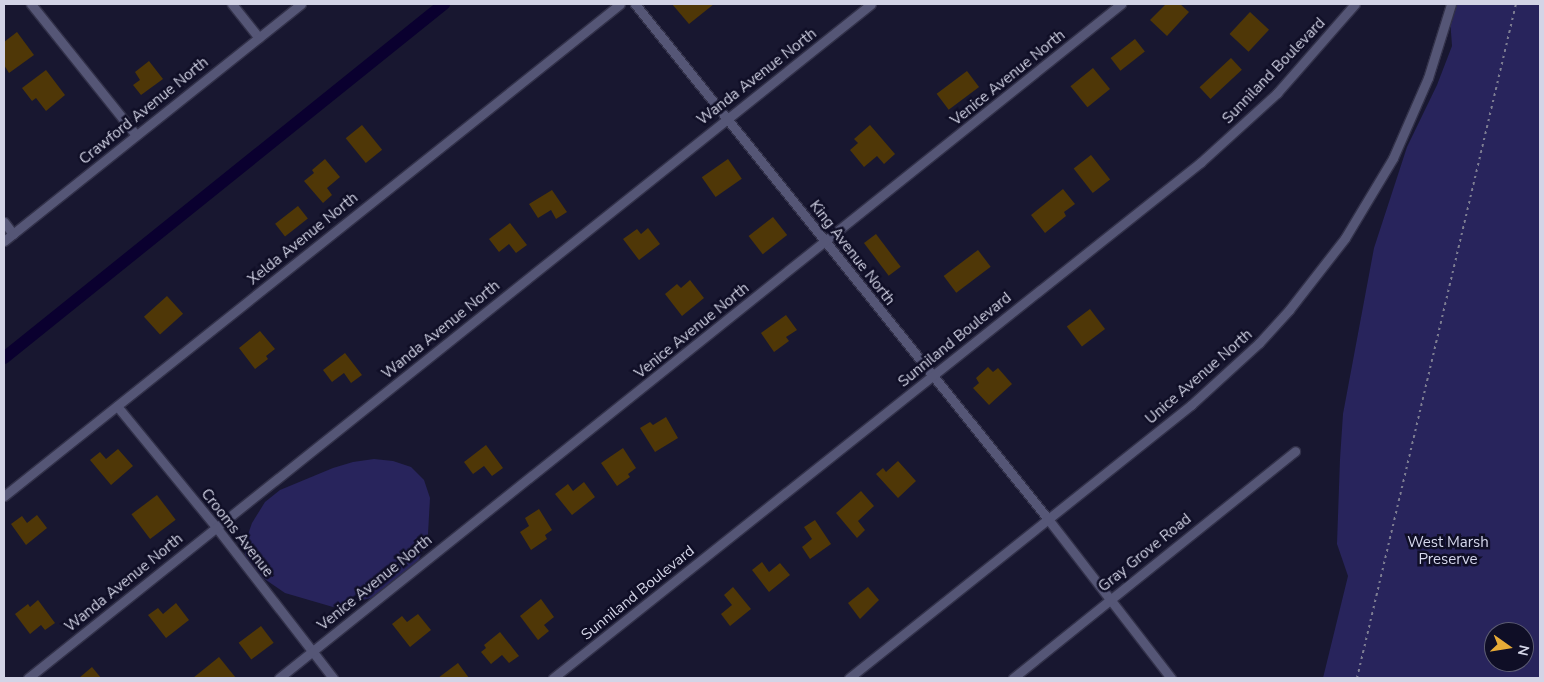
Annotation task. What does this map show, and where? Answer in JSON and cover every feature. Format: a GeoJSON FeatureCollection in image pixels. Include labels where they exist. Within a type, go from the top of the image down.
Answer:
{"type":"FeatureCollection","features":[{"type":"Feature","properties":{"kind":"street"},"geometry":{"type":"LineString","coordinates":[[31,4],[136,135]]}},
{"type":"Feature","properties":{"kind":"street"},"geometry":{"type":"LineString","coordinates":[[232,4],[259,38]]}},
{"type":"Feature","properties":{"kind":"street","name":"Crawford Avenue North"},"geometry":{"type":"LineString","coordinates":[[4,241],[301,4]]}},
{"type":"Feature","properties":{"kind":"street","name":"Xelda Avenue North"},"geometry":{"type":"LineString","coordinates":[[4,496],[620,4]]}},
{"type":"Feature","properties":{"kind":"street","name":"King Avenue North"},"geometry":{"type":"LineString","coordinates":[[635,4],[1048,519],[1171,678]]}},
{"type":"Feature","properties":{"kind":"street","name":"Wanda Avenue North"},"geometry":{"type":"LineString","coordinates":[[28,678],[871,4]]}},
{"type":"Feature","properties":{"kind":"street","name":"Venice Avenue North"},"geometry":{"type":"LineString","coordinates":[[279,678],[1121,4]]}},
{"type":"Feature","properties":{"kind":"street","name":"Sunniland Boulevard"},"geometry":{"type":"LineString","coordinates":[[553,678],[1240,128],[1305,64],[1355,4]]}},
{"type":"Feature","properties":{"kind":"street","name":"Unice Avenue North"},"geometry":{"type":"LineString","coordinates":[[849,678],[1226,375],[1259,343],[1318,276],[1370,199],[1393,158],[1428,78],[1451,4]]}},
{"type":"Feature","properties":{"kind":"street"},"geometry":{"type":"LineString","coordinates":[[4,222],[13,234]]}},
{"type":"Feature","properties":{"kind":"street","name":"Crooms Avenue"},"geometry":{"type":"LineString","coordinates":[[117,406],[216,528],[333,678]]}},
{"type":"Feature","properties":{"kind":"street","name":"Gray Grove Road"},"geometry":{"type":"LineString","coordinates":[[1013,678],[1295,452]]}},
{"type":"Feature","properties":{"kind":"path"},"geometry":{"type":"LineString","coordinates":[[1357,678],[1516,4]]}},
{"type":"Feature","properties":{"kind":"green space","name":"West Marsh Preserve"},"geometry":{"type":"Polygon","coordinates":[[[1449,4],[1540,4],[1540,678],[1323,678],[1348,576],[1337,544],[1343,414],[1374,248],[1407,147],[1437,85],[1452,46],[1449,4]]]}},
{"type":"Feature","properties":{"kind":"green space"},"geometry":{"type":"Polygon","coordinates":[[[374,459],[393,461],[411,467],[424,480],[430,498],[428,534],[418,562],[375,597],[333,607],[285,593],[253,571],[245,559],[245,543],[252,523],[265,502],[280,490],[333,468],[353,462],[374,459]]]}},
{"type":"Feature","properties":{"kind":"building"},"geometry":{"type":"Polygon","coordinates":[[[672,4],[714,4],[689,24],[672,4]]]}},
{"type":"Feature","properties":{"kind":"building"},"geometry":{"type":"Polygon","coordinates":[[[1166,4],[1180,4],[1189,12],[1167,36],[1150,20],[1166,4]]]}},
{"type":"Feature","properties":{"kind":"building"},"geometry":{"type":"Polygon","coordinates":[[[1250,12],[1269,30],[1249,52],[1230,34],[1250,12]]]}},
{"type":"Feature","properties":{"kind":"building"},"geometry":{"type":"Polygon","coordinates":[[[17,32],[34,55],[9,73],[4,65],[4,42],[17,32]]]}},
{"type":"Feature","properties":{"kind":"building"},"geometry":{"type":"Polygon","coordinates":[[[1135,39],[1145,52],[1120,71],[1111,58],[1135,39]]]}},
{"type":"Feature","properties":{"kind":"building"},"geometry":{"type":"Polygon","coordinates":[[[1231,58],[1242,70],[1210,99],[1200,87],[1231,58]]]}},
{"type":"Feature","properties":{"kind":"building"},"geometry":{"type":"Polygon","coordinates":[[[149,61],[163,79],[141,95],[133,85],[140,80],[135,72],[149,61]]]}},
{"type":"Feature","properties":{"kind":"building"},"geometry":{"type":"Polygon","coordinates":[[[1093,68],[1110,89],[1087,107],[1070,86],[1093,68]]]}},
{"type":"Feature","properties":{"kind":"building"},"geometry":{"type":"Polygon","coordinates":[[[46,70],[65,95],[46,111],[36,98],[32,101],[22,88],[46,70]]]}},
{"type":"Feature","properties":{"kind":"building"},"geometry":{"type":"Polygon","coordinates":[[[967,71],[979,87],[949,110],[937,94],[967,71]]]}},
{"type":"Feature","properties":{"kind":"building"},"geometry":{"type":"Polygon","coordinates":[[[362,125],[382,150],[366,163],[346,138],[362,125]]]}},
{"type":"Feature","properties":{"kind":"building"},"geometry":{"type":"Polygon","coordinates":[[[870,125],[895,154],[884,164],[877,156],[864,167],[850,150],[858,143],[854,139],[870,125]]]}},
{"type":"Feature","properties":{"kind":"building"},"geometry":{"type":"Polygon","coordinates":[[[1091,155],[1110,179],[1093,193],[1074,169],[1091,155]]]}},
{"type":"Feature","properties":{"kind":"building"},"geometry":{"type":"Polygon","coordinates":[[[325,159],[340,177],[327,188],[332,195],[323,203],[304,181],[314,173],[312,170],[325,159]]]}},
{"type":"Feature","properties":{"kind":"building"},"geometry":{"type":"Polygon","coordinates":[[[728,159],[742,179],[716,197],[702,177],[728,159]]]}},
{"type":"Feature","properties":{"kind":"building"},"geometry":{"type":"Polygon","coordinates":[[[1063,189],[1075,204],[1064,212],[1066,216],[1045,233],[1031,215],[1063,189]]]}},
{"type":"Feature","properties":{"kind":"building"},"geometry":{"type":"Polygon","coordinates":[[[552,190],[567,212],[556,219],[551,210],[538,218],[529,204],[552,190]]]}},
{"type":"Feature","properties":{"kind":"building"},"geometry":{"type":"Polygon","coordinates":[[[298,206],[308,219],[285,236],[275,224],[298,206]]]}},
{"type":"Feature","properties":{"kind":"building"},"geometry":{"type":"Polygon","coordinates":[[[773,217],[787,235],[763,254],[749,236],[773,217]]]}},
{"type":"Feature","properties":{"kind":"building"},"geometry":{"type":"Polygon","coordinates":[[[510,223],[527,245],[516,253],[509,244],[499,252],[489,239],[510,223]]]}},
{"type":"Feature","properties":{"kind":"building"},"geometry":{"type":"Polygon","coordinates":[[[648,228],[660,244],[639,260],[623,239],[637,229],[641,234],[648,228]]]}},
{"type":"Feature","properties":{"kind":"building"},"geometry":{"type":"Polygon","coordinates":[[[876,234],[901,267],[889,276],[864,243],[876,234]]]}},
{"type":"Feature","properties":{"kind":"building"},"geometry":{"type":"Polygon","coordinates":[[[978,250],[991,267],[956,293],[944,276],[978,250]]]}},
{"type":"Feature","properties":{"kind":"building"},"geometry":{"type":"Polygon","coordinates":[[[690,280],[704,298],[682,316],[665,294],[677,284],[681,288],[690,280]]]}},
{"type":"Feature","properties":{"kind":"building"},"geometry":{"type":"Polygon","coordinates":[[[167,296],[183,314],[160,335],[144,317],[167,296]]]}},
{"type":"Feature","properties":{"kind":"building"},"geometry":{"type":"Polygon","coordinates":[[[1090,309],[1105,329],[1082,346],[1067,326],[1090,309]]]}},
{"type":"Feature","properties":{"kind":"building"},"geometry":{"type":"Polygon","coordinates":[[[786,315],[797,330],[786,337],[789,341],[774,352],[761,333],[786,315]]]}},
{"type":"Feature","properties":{"kind":"building"},"geometry":{"type":"Polygon","coordinates":[[[260,331],[275,349],[266,356],[268,359],[255,369],[239,348],[260,331]]]}},
{"type":"Feature","properties":{"kind":"building"},"geometry":{"type":"Polygon","coordinates":[[[345,353],[362,375],[351,383],[344,373],[332,382],[323,370],[345,353]]]}},
{"type":"Feature","properties":{"kind":"building"},"geometry":{"type":"Polygon","coordinates":[[[988,367],[993,372],[998,368],[1012,384],[989,405],[973,388],[979,383],[976,378],[988,367]]]}},
{"type":"Feature","properties":{"kind":"building"},"geometry":{"type":"Polygon","coordinates":[[[666,417],[678,438],[655,452],[640,428],[650,422],[653,425],[666,417]]]}},
{"type":"Feature","properties":{"kind":"building"},"geometry":{"type":"Polygon","coordinates":[[[486,445],[503,468],[492,476],[484,466],[473,474],[464,462],[486,445]]]}},
{"type":"Feature","properties":{"kind":"building"},"geometry":{"type":"Polygon","coordinates":[[[623,448],[636,468],[628,474],[630,477],[617,486],[601,463],[623,448]]]}},
{"type":"Feature","properties":{"kind":"building"},"geometry":{"type":"Polygon","coordinates":[[[118,449],[133,466],[111,485],[90,460],[100,452],[106,459],[118,449]]]}},
{"type":"Feature","properties":{"kind":"building"},"geometry":{"type":"Polygon","coordinates":[[[898,461],[916,481],[898,498],[876,474],[883,468],[886,472],[898,461]]]}},
{"type":"Feature","properties":{"kind":"building"},"geometry":{"type":"Polygon","coordinates":[[[584,482],[595,497],[572,515],[555,494],[568,484],[573,491],[584,482]]]}},
{"type":"Feature","properties":{"kind":"building"},"geometry":{"type":"Polygon","coordinates":[[[861,491],[874,506],[858,521],[865,530],[857,538],[836,513],[861,491]]]}},
{"type":"Feature","properties":{"kind":"building"},"geometry":{"type":"Polygon","coordinates":[[[157,495],[176,520],[150,539],[131,514],[157,495]]]}},
{"type":"Feature","properties":{"kind":"building"},"geometry":{"type":"Polygon","coordinates":[[[539,509],[552,530],[545,535],[547,539],[531,550],[520,532],[529,526],[525,518],[539,509]]]}},
{"type":"Feature","properties":{"kind":"building"},"geometry":{"type":"Polygon","coordinates":[[[37,515],[47,528],[26,545],[11,524],[22,516],[27,523],[37,515]]]}},
{"type":"Feature","properties":{"kind":"building"},"geometry":{"type":"Polygon","coordinates":[[[815,520],[831,544],[810,559],[802,547],[812,539],[804,527],[815,520]]]}},
{"type":"Feature","properties":{"kind":"building"},"geometry":{"type":"Polygon","coordinates":[[[762,562],[769,572],[780,563],[790,575],[769,592],[752,570],[762,562]]]}},
{"type":"Feature","properties":{"kind":"building"},"geometry":{"type":"Polygon","coordinates":[[[733,587],[751,609],[730,626],[721,614],[732,605],[724,595],[733,587]]]}},
{"type":"Feature","properties":{"kind":"building"},"geometry":{"type":"Polygon","coordinates":[[[868,587],[879,600],[860,619],[848,603],[868,587]]]}},
{"type":"Feature","properties":{"kind":"building"},"geometry":{"type":"Polygon","coordinates":[[[541,599],[554,617],[544,625],[549,631],[538,640],[520,616],[541,599]]]}},
{"type":"Feature","properties":{"kind":"building"},"geometry":{"type":"Polygon","coordinates":[[[38,600],[55,623],[45,630],[41,625],[30,634],[15,614],[28,604],[30,607],[38,600]]]}},
{"type":"Feature","properties":{"kind":"building"},"geometry":{"type":"Polygon","coordinates":[[[176,603],[189,620],[166,638],[148,615],[158,608],[163,614],[176,603]]]}},
{"type":"Feature","properties":{"kind":"building"},"geometry":{"type":"Polygon","coordinates":[[[418,614],[431,630],[410,647],[392,624],[402,616],[407,622],[418,614]]]}},
{"type":"Feature","properties":{"kind":"building"},"geometry":{"type":"Polygon","coordinates":[[[261,626],[274,643],[251,660],[239,643],[261,626]]]}},
{"type":"Feature","properties":{"kind":"building"},"geometry":{"type":"Polygon","coordinates":[[[500,632],[519,656],[509,663],[502,655],[491,664],[481,652],[486,648],[484,645],[500,632]]]}},
{"type":"Feature","properties":{"kind":"building"},"geometry":{"type":"Polygon","coordinates":[[[219,657],[236,678],[193,678],[219,657]]]}},
{"type":"Feature","properties":{"kind":"building"},"geometry":{"type":"Polygon","coordinates":[[[458,663],[469,678],[438,678],[458,663]]]}},
{"type":"Feature","properties":{"kind":"building"},"geometry":{"type":"Polygon","coordinates":[[[92,667],[101,678],[79,678],[92,667]]]}},
{"type":"Feature","properties":{"kind":"waterway"},"geometry":{"type":"LineString","coordinates":[[4,358],[444,4]]}}]}
